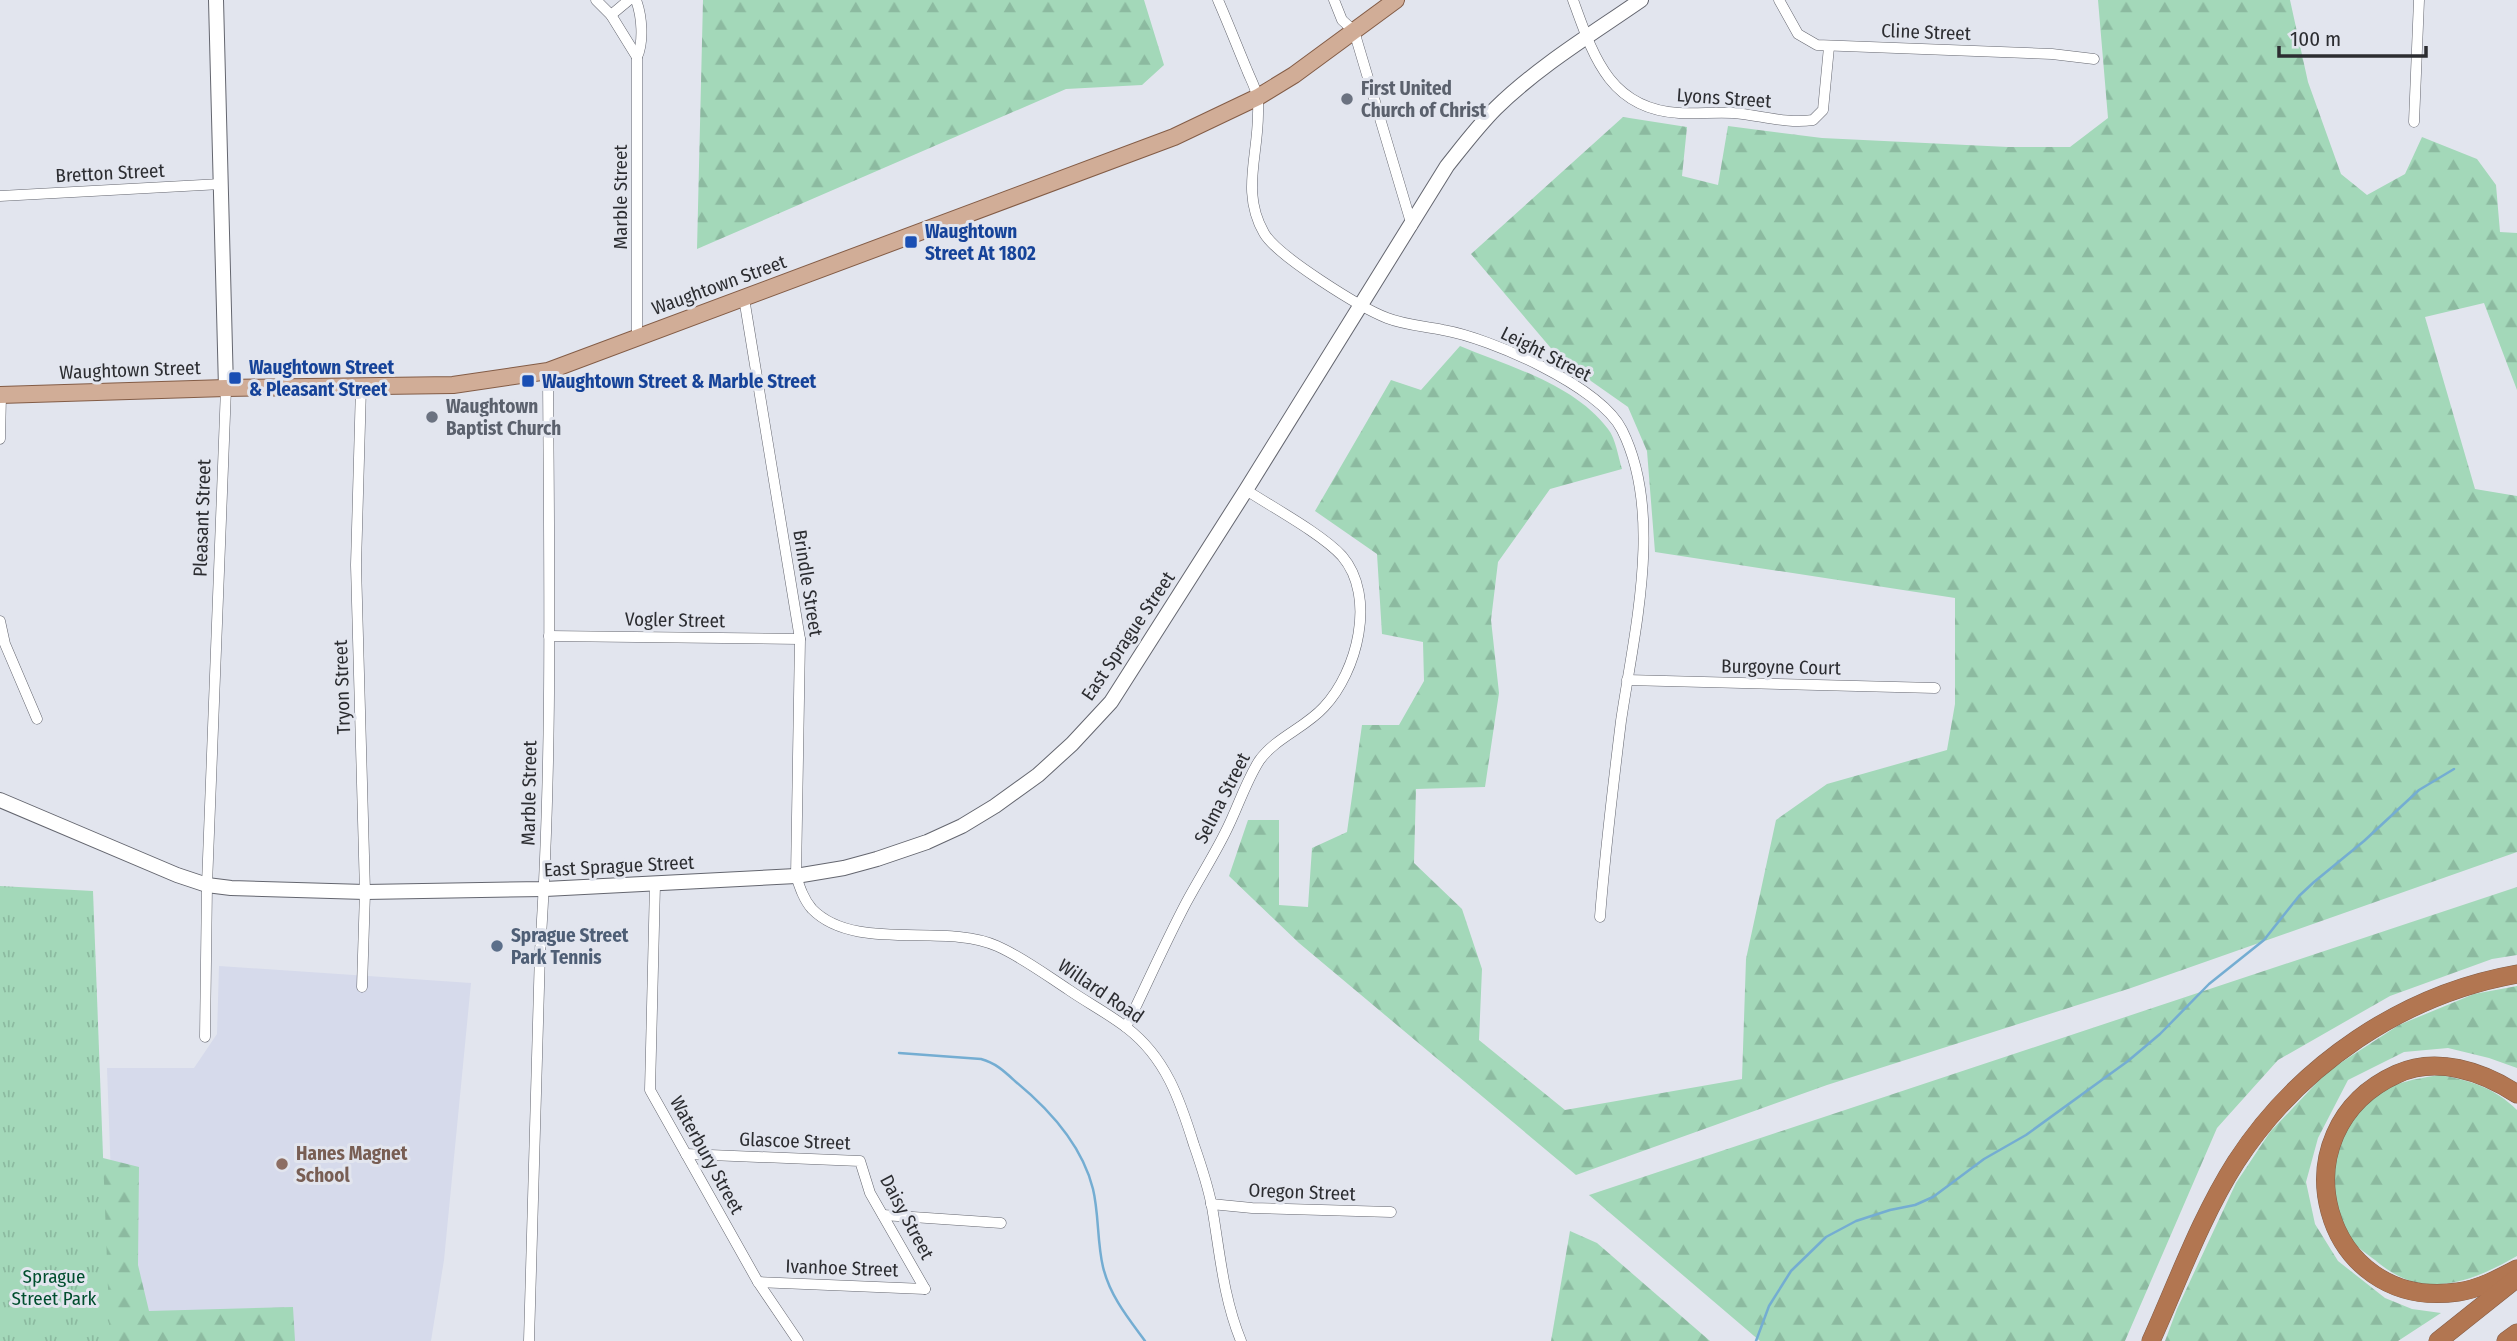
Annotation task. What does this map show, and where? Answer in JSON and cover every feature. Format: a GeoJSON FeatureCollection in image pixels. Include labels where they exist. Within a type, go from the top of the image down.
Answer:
{"type":"FeatureCollection","features":[{"type":"Feature","properties":{"kind":"highway"},"geometry":{"type":"LineString","coordinates":[[2151,1341],[2220,1190],[2254,1138],[2298,1087],[2350,1044],[2408,1010],[2474,984],[2517,974]]}},
{"type":"Feature","properties":{"kind":"highway"},"geometry":{"type":"LineString","coordinates":[[2517,1094],[2486,1077],[2450,1067],[2415,1068],[2389,1078],[2362,1096],[2340,1123],[2328,1153],[2325,1191],[2331,1220],[2348,1250],[2361,1265],[2378,1278],[2395,1286],[2422,1292],[2460,1292],[2488,1284],[2517,1269]]}},
{"type":"Feature","properties":{"kind":"highway"},"geometry":{"type":"LineString","coordinates":[[2438,1341],[2517,1278]]}},
{"type":"Feature","properties":{"kind":"highway"},"geometry":{"type":"LineString","coordinates":[[2506,1341],[2517,1332]]}},
{"type":"Feature","properties":{"kind":"main road","name":"Waughtown Street"},"geometry":{"type":"LineString","coordinates":[[1,395],[453,385],[548,371],[1174,137],[1258,97],[1294,75],[1396,0]]}},
{"type":"Feature","properties":{"kind":"street","name":"Pleasant Street"},"geometry":{"type":"LineString","coordinates":[[205,1037],[207,884],[226,388],[216,0]]}},
{"type":"Feature","properties":{"kind":"street"},"geometry":{"type":"LineString","coordinates":[[596,0],[611,15],[637,57]]}},
{"type":"Feature","properties":{"kind":"street"},"geometry":{"type":"LineString","coordinates":[[611,15],[629,0]]}},
{"type":"Feature","properties":{"kind":"street","name":"Marble Street"},"geometry":{"type":"LineString","coordinates":[[636,0],[640,10],[640,50],[637,57],[637,337]]}},
{"type":"Feature","properties":{"kind":"street","name":"Leight Street"},"geometry":{"type":"LineString","coordinates":[[1218,0],[1258,97],[1258,132],[1252,170],[1251,204],[1265,235],[1291,259],[1362,306],[1386,318],[1446,330],[1507,350],[1601,404],[1621,428],[1637,467],[1643,519],[1639,611],[1605,845],[1600,917]]}},
{"type":"Feature","properties":{"kind":"street"},"geometry":{"type":"LineString","coordinates":[[1334,0],[1342,20],[1354,31],[1412,226]]}},
{"type":"Feature","properties":{"kind":"street","name":"Lyons Street"},"geometry":{"type":"LineString","coordinates":[[1573,0],[1591,50],[1608,78],[1626,94],[1654,108],[1680,113],[1753,114],[1798,122],[1813,121],[1823,110],[1829,47]]}},
{"type":"Feature","properties":{"kind":"street","name":"East Sprague Street"},"geometry":{"type":"LineString","coordinates":[[0,800],[177,875],[230,888],[365,891],[545,889],[796,876],[844,868],[927,842],[962,826],[1047,768],[1111,702],[1362,306],[1447,166],[1497,108],[1536,74],[1641,0]]}},
{"type":"Feature","properties":{"kind":"street","name":"Cline Street"},"geometry":{"type":"LineString","coordinates":[[1779,0],[1798,34],[1817,45],[2052,54],[2094,59]]}},
{"type":"Feature","properties":{"kind":"street"},"geometry":{"type":"LineString","coordinates":[[2414,122],[2419,0]]}},
{"type":"Feature","properties":{"kind":"street","name":"Bretton Street"},"geometry":{"type":"LineString","coordinates":[[0,196],[221,184]]}},
{"type":"Feature","properties":{"kind":"street","name":"Brindle Street"},"geometry":{"type":"LineString","coordinates":[[744,298],[800,639],[796,876]]}},
{"type":"Feature","properties":{"kind":"street","name":"Marble Street"},"geometry":{"type":"LineString","coordinates":[[529,1341],[540,966],[545,889],[549,636],[548,371]]}},
{"type":"Feature","properties":{"kind":"street","name":"Tryon Street"},"geometry":{"type":"LineString","coordinates":[[361,387],[356,565],[365,891],[362,987]]}},
{"type":"Feature","properties":{"kind":"street"},"geometry":{"type":"LineString","coordinates":[[0,439],[1,395]]}},
{"type":"Feature","properties":{"kind":"street","name":"Selma Street"},"geometry":{"type":"LineString","coordinates":[[1126,1027],[1185,904],[1225,834],[1257,764],[1266,752],[1310,720],[1337,693],[1356,650],[1359,633],[1359,593],[1353,573],[1342,556],[1246,490]]}},
{"type":"Feature","properties":{"kind":"street"},"geometry":{"type":"LineString","coordinates":[[0,621],[5,643],[37,719]]}},
{"type":"Feature","properties":{"kind":"street","name":"Vogler Street"},"geometry":{"type":"LineString","coordinates":[[549,636],[800,639]]}},
{"type":"Feature","properties":{"kind":"street","name":"Burgoyne Court"},"geometry":{"type":"LineString","coordinates":[[1627,680],[1935,688]]}},
{"type":"Feature","properties":{"kind":"street","name":"Willard Road"},"geometry":{"type":"LineString","coordinates":[[796,876],[801,892],[814,911],[841,926],[876,934],[961,938],[996,945],[1126,1027],[1148,1047],[1173,1086],[1182,1106],[1211,1204],[1226,1300],[1241,1341]]}},
{"type":"Feature","properties":{"kind":"street","name":"Waterbury Street"},"geometry":{"type":"LineString","coordinates":[[655,884],[650,1090],[758,1282],[798,1341]]}},
{"type":"Feature","properties":{"kind":"street","name":"Glascoe Street"},"geometry":{"type":"LineString","coordinates":[[686,1154],[860,1161]]}},
{"type":"Feature","properties":{"kind":"street","name":"Daisy Street"},"geometry":{"type":"LineString","coordinates":[[860,1161],[870,1193],[925,1289]]}},
{"type":"Feature","properties":{"kind":"street","name":"Oregon Street"},"geometry":{"type":"LineString","coordinates":[[1211,1204],[1252,1209],[1391,1212]]}},
{"type":"Feature","properties":{"kind":"street"},"geometry":{"type":"LineString","coordinates":[[883,1215],[1001,1223]]}},
{"type":"Feature","properties":{"kind":"street","name":"Ivanhoe Street"},"geometry":{"type":"LineString","coordinates":[[758,1282],[925,1289]]}},
{"type":"Feature","properties":{"kind":"shaded area","name":"Hanes Magnet School"},"geometry":{"type":"Polygon","coordinates":[[[219,966],[471,983],[444,1260],[431,1341],[117,1341],[107,1068],[194,1068],[217,1034],[219,966]]]}},
{"type":"Feature","properties":{"kind":"green space"},"geometry":{"type":"Polygon","coordinates":[[[703,0],[1144,0],[1164,65],[1142,85],[1066,89],[697,249],[703,0]]]}},
{"type":"Feature","properties":{"kind":"green space"},"geometry":{"type":"Polygon","coordinates":[[[2098,0],[2290,0],[2308,82],[2341,174],[2367,195],[2405,174],[2422,137],[2477,159],[2496,185],[2500,232],[2517,233],[2517,390],[2484,303],[2425,317],[2475,489],[2517,496],[2517,852],[2131,988],[1827,1085],[1576,1175],[1299,943],[1229,876],[1248,820],[1279,820],[1279,905],[1308,907],[1312,848],[1347,832],[1362,725],[1399,725],[1424,681],[1423,642],[1382,634],[1377,554],[1315,511],[1391,380],[1421,390],[1460,346],[1559,388],[1594,413],[1608,429],[1622,469],[1550,489],[1498,562],[1491,620],[1499,693],[1485,787],[1416,789],[1414,863],[1462,909],[1482,969],[1479,1040],[1565,1110],[1742,1079],[1746,959],[1776,820],[1827,784],[1947,750],[1955,704],[1955,598],[1655,552],[1647,451],[1628,407],[1561,360],[1471,254],[1623,117],[1687,127],[1682,176],[1718,185],[1728,126],[1822,138],[2008,147],[2070,147],[2108,118],[2098,0]]]}},
{"type":"Feature","properties":{"kind":"green space","name":"Sprague Street Park"},"geometry":{"type":"Polygon","coordinates":[[[0,886],[93,891],[110,1341],[0,1341],[0,886]]]}},
{"type":"Feature","properties":{"kind":"green space"},"geometry":{"type":"Polygon","coordinates":[[[2517,887],[2517,955],[2492,959],[2390,996],[2278,1060],[2217,1128],[2125,1341],[1760,1341],[1589,1195],[2517,887]]]}},
{"type":"Feature","properties":{"kind":"green space"},"geometry":{"type":"Polygon","coordinates":[[[2517,986],[2517,1068],[2448,1048],[2404,1052],[2348,1080],[2318,1138],[2306,1182],[2315,1224],[2338,1261],[2385,1298],[2412,1309],[2441,1313],[2398,1341],[2165,1341],[2177,1309],[2236,1183],[2270,1132],[2328,1071],[2399,1025],[2474,994],[2517,986]]]}},
{"type":"Feature","properties":{"kind":"green space"},"geometry":{"type":"Polygon","coordinates":[[[0,1052],[71,1150],[139,1167],[138,1265],[149,1311],[293,1307],[295,1341],[0,1341],[0,1052]]]}},
{"type":"Feature","properties":{"kind":"green space"},"geometry":{"type":"Polygon","coordinates":[[[2439,1075],[2481,1086],[2509,1102],[2517,1110],[2517,1256],[2474,1277],[2451,1283],[2427,1284],[2412,1282],[2392,1273],[2353,1242],[2337,1203],[2335,1165],[2345,1128],[2355,1112],[2369,1098],[2394,1085],[2439,1075]]]}},
{"type":"Feature","properties":{"kind":"green space"},"geometry":{"type":"Polygon","coordinates":[[[1570,1231],[1597,1243],[1710,1341],[1551,1341],[1570,1231]]]}},
{"type":"Feature","properties":{"kind":"waterway"},"geometry":{"type":"LineString","coordinates":[[1756,1341],[1769,1306],[1791,1271],[1826,1237],[1856,1221],[1915,1205],[1933,1197],[1984,1159],[2026,1135],[2128,1061],[2160,1034],[2209,984],[2264,940],[2299,896],[2314,882],[2364,841],[2419,790],[2454,769]]}},
{"type":"Feature","properties":{"kind":"waterway"},"geometry":{"type":"LineString","coordinates":[[899,1053],[981,1059],[996,1065],[1052,1117],[1073,1143],[1088,1173],[1095,1199],[1101,1257],[1110,1288],[1145,1341]]}},
{"type":"Feature","properties":{"kind":"place","name":"First United Church of Christ"},"geometry":{"type":"Point","coordinates":[1347,99]}},
{"type":"Feature","properties":{"kind":"place","name":"Waughtown Street At 1802"},"geometry":{"type":"Point","coordinates":[911,242]}},
{"type":"Feature","properties":{"kind":"place","name":"Waughtown Street & Pleasant Street"},"geometry":{"type":"Point","coordinates":[235,378]}},
{"type":"Feature","properties":{"kind":"place","name":"Waughtown Street & Marble Street"},"geometry":{"type":"Point","coordinates":[528,381]}},
{"type":"Feature","properties":{"kind":"place","name":"Waughtown Baptist Church"},"geometry":{"type":"Point","coordinates":[432,417]}},
{"type":"Feature","properties":{"kind":"place","name":"Sprague Street Park Tennis"},"geometry":{"type":"Point","coordinates":[497,946]}},
{"type":"Feature","properties":{"kind":"place","name":"Hanes Magnet School"},"geometry":{"type":"Point","coordinates":[282,1164]}}]}
